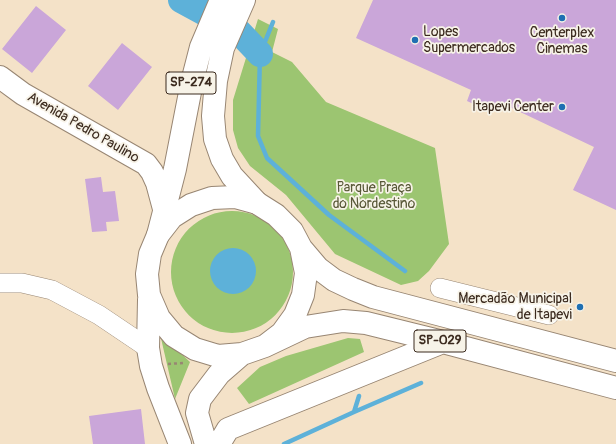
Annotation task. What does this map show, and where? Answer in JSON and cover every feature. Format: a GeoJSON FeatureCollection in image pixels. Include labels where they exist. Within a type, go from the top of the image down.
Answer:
{"type":"FeatureCollection","features":[{"type":"Feature","properties":{"kind":"main road","name":"SP-274"},"geometry":{"type":"LineString","coordinates":[[158,235],[175,169],[192,82],[201,47],[221,0]]}},
{"type":"Feature","properties":{"kind":"main road","name":"SP-274"},"geometry":{"type":"LineString","coordinates":[[244,0],[223,48],[216,81],[213,116],[215,139],[222,159],[232,176],[257,203]]}},
{"type":"Feature","properties":{"kind":"main road","name":"Avenida Pedro Paulino"},"geometry":{"type":"LineString","coordinates":[[0,77],[23,94],[146,164],[157,183],[164,209]]}},
{"type":"Feature","properties":{"kind":"main road","name":"SP-029"},"geometry":{"type":"LineString","coordinates":[[180,444],[151,366],[148,348],[149,295],[147,274],[150,254],[158,235],[172,217],[191,205],[212,198],[235,197],[257,203],[276,214],[292,231],[301,248],[318,268],[334,280],[352,289],[373,297],[616,361]]}},
{"type":"Feature","properties":{"kind":"main road","name":"SP-029"},"geometry":{"type":"LineString","coordinates":[[265,346],[282,333],[296,315],[303,295],[306,273],[301,248]]}},
{"type":"Feature","properties":{"kind":"main road","name":"SP-029"},"geometry":{"type":"LineString","coordinates":[[149,295],[158,318],[174,336],[195,349],[218,356],[242,354],[265,346],[305,327],[343,321],[366,323],[616,388]]}},
{"type":"Feature","properties":{"kind":"main road"},"geometry":{"type":"LineString","coordinates":[[219,444],[228,429],[443,342]]}},
{"type":"Feature","properties":{"kind":"main road","name":"SP-029"},"geometry":{"type":"LineString","coordinates":[[206,444],[197,413],[200,399],[219,374],[242,354]]}},
{"type":"Feature","properties":{"kind":"street"},"geometry":{"type":"LineString","coordinates":[[0,283],[22,283],[52,290],[99,316],[148,348]]}},
{"type":"Feature","properties":{"kind":"street"},"geometry":{"type":"LineString","coordinates":[[440,288],[549,315]]}},
{"type":"Feature","properties":{"kind":"street"},"geometry":{"type":"LineString","coordinates":[[583,352],[616,354]]}},
{"type":"Feature","properties":{"kind":"green space","name":"Parque Praça do Nordestino"},"geometry":{"type":"Polygon","coordinates":[[[258,19],[278,29],[272,52],[292,62],[326,102],[435,148],[449,244],[429,271],[418,281],[401,285],[335,254],[286,195],[250,166],[238,148],[233,130],[233,100],[258,19]]]}},
{"type":"Feature","properties":{"kind":"green space"},"geometry":{"type":"Polygon","coordinates":[[[232,211],[255,216],[275,229],[288,249],[293,272],[288,295],[275,315],[255,328],[232,333],[209,328],[189,315],[176,295],[171,272],[176,249],[189,229],[209,216],[232,211]]]}},
{"type":"Feature","properties":{"kind":"green space"},"geometry":{"type":"Polygon","coordinates":[[[160,334],[190,362],[175,399],[160,334]]]}},
{"type":"Feature","properties":{"kind":"green space"},"geometry":{"type":"Polygon","coordinates":[[[348,338],[360,339],[364,352],[249,404],[237,388],[260,367],[286,356],[348,338]]]}},
{"type":"Feature","properties":{"kind":"water"},"geometry":{"type":"Polygon","coordinates":[[[233,248],[246,252],[252,258],[256,271],[252,284],[246,290],[233,294],[220,290],[214,284],[210,271],[214,258],[220,252],[233,248]]]}},
{"type":"Feature","properties":{"kind":"building","name":"Itapevi Center"},"geometry":{"type":"Polygon","coordinates":[[[373,0],[616,0],[616,210],[573,190],[594,147],[497,101],[491,112],[467,101],[471,90],[356,38],[373,0]]]}},
{"type":"Feature","properties":{"kind":"building"},"geometry":{"type":"Polygon","coordinates":[[[36,6],[66,30],[32,73],[2,49],[36,6]]]}},
{"type":"Feature","properties":{"kind":"building"},"geometry":{"type":"Polygon","coordinates":[[[122,43],[152,67],[118,110],[88,86],[122,43]]]}},
{"type":"Feature","properties":{"kind":"building"},"geometry":{"type":"Polygon","coordinates":[[[101,177],[103,192],[115,191],[119,221],[106,222],[107,231],[92,232],[85,179],[101,177]]]}},
{"type":"Feature","properties":{"kind":"building"},"geometry":{"type":"Polygon","coordinates":[[[141,409],[145,444],[93,444],[89,416],[141,409]]]}},
{"type":"Feature","properties":{"kind":"waterway"},"geometry":{"type":"LineString","coordinates":[[181,0],[205,13]]}},
{"type":"Feature","properties":{"kind":"waterway"},"geometry":{"type":"LineString","coordinates":[[273,22],[260,54],[258,136],[267,158],[329,215],[405,271]]}},
{"type":"Feature","properties":{"kind":"waterway"},"geometry":{"type":"LineString","coordinates":[[239,32],[260,54]]}},
{"type":"Feature","properties":{"kind":"waterway"},"geometry":{"type":"LineString","coordinates":[[354,412],[421,383]]}},
{"type":"Feature","properties":{"kind":"waterway"},"geometry":{"type":"LineString","coordinates":[[284,444],[354,412],[359,396]]}},
{"type":"Feature","properties":{"kind":"place","name":"Centerplex Cinemas"},"geometry":{"type":"Point","coordinates":[562,18]}},
{"type":"Feature","properties":{"kind":"place","name":"Lopes Supermercados"},"geometry":{"type":"Point","coordinates":[415,40]}},
{"type":"Feature","properties":{"kind":"place","name":"Itapevi Center"},"geometry":{"type":"Point","coordinates":[562,107]}},
{"type":"Feature","properties":{"kind":"place","name":"Mercadão Municipal de Itapevi"},"geometry":{"type":"Point","coordinates":[580,307]}}]}
